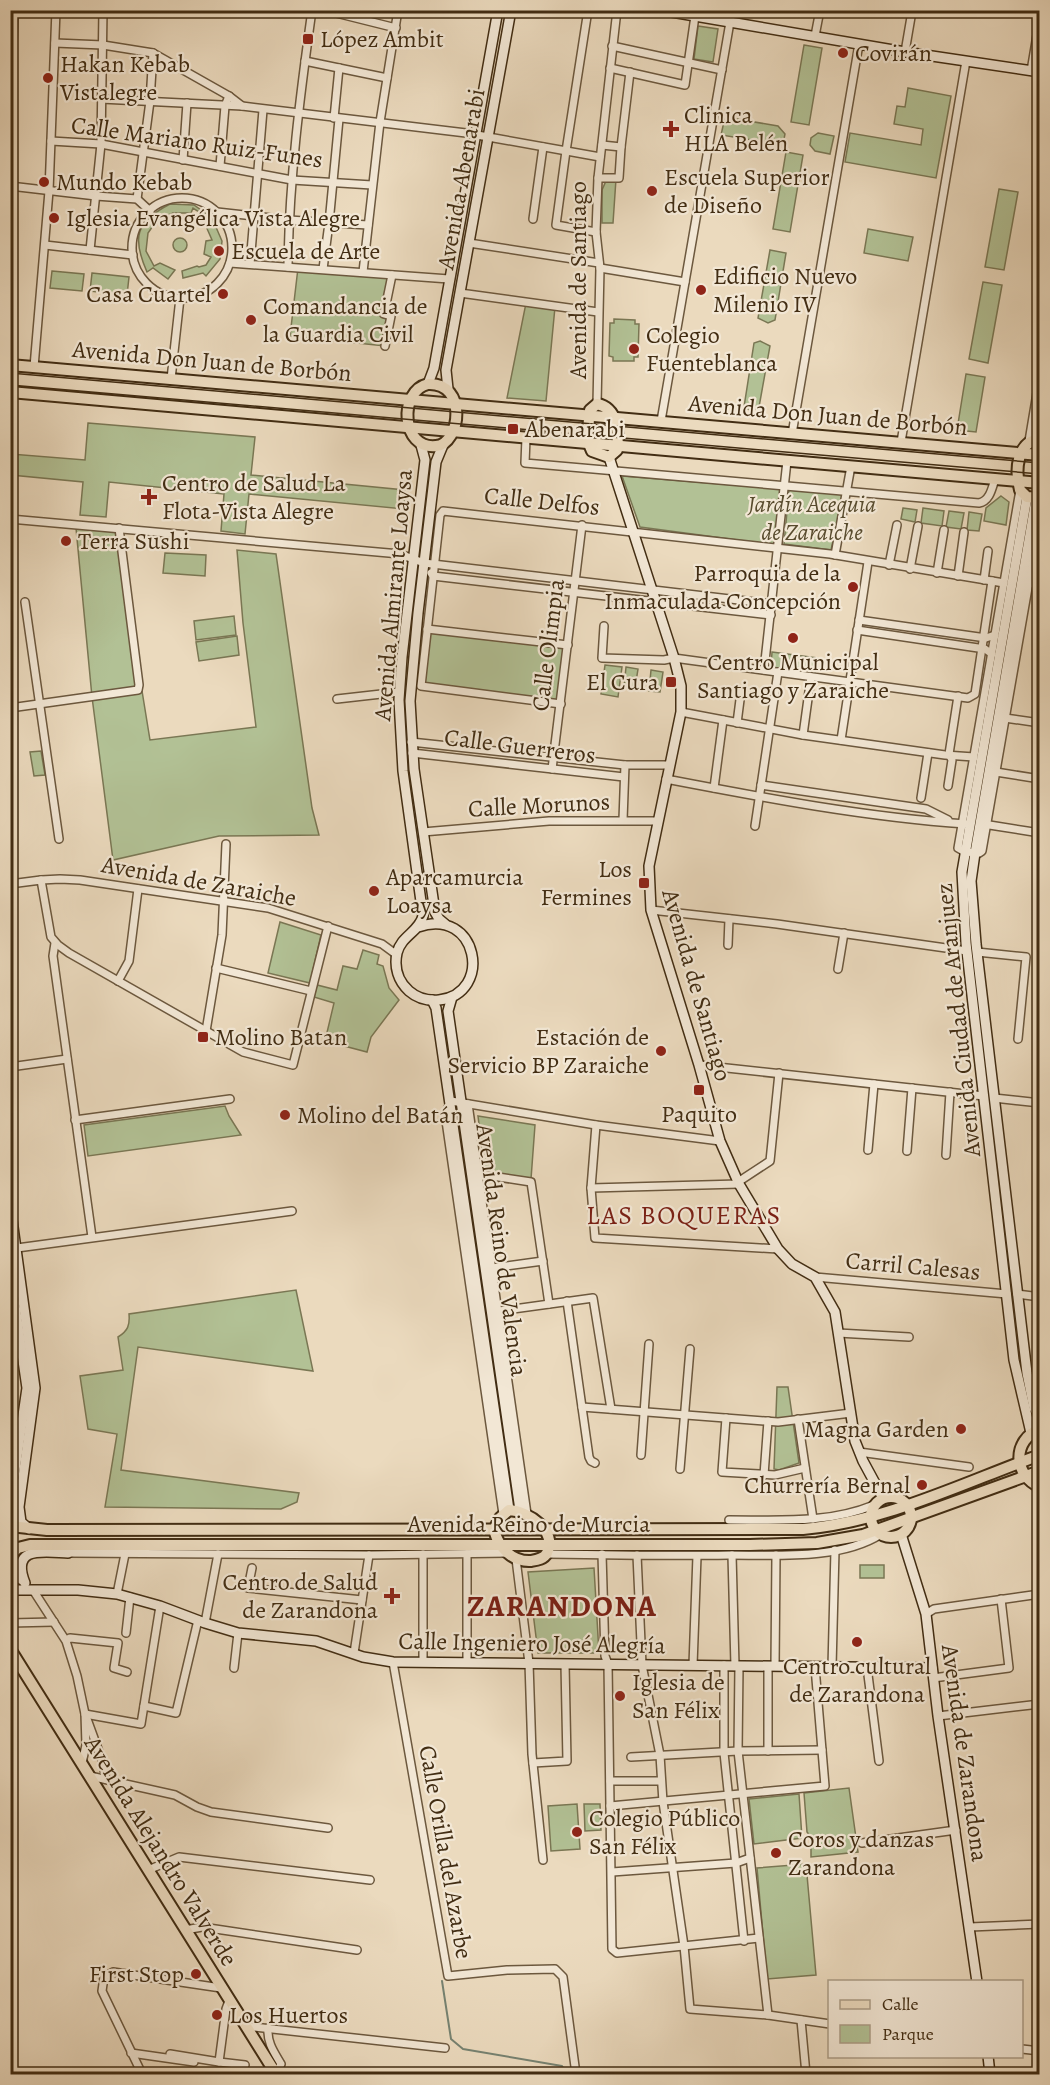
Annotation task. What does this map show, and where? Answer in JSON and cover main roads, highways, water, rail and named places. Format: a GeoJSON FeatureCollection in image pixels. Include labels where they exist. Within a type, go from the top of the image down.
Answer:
{"type":"FeatureCollection","features":[{"type":"Feature","properties":{"kind":"main road","name":"Avenida Abenarabi"},"geometry":{"type":"LineString","coordinates":[[428,384],[434,368],[498,10]]}},
{"type":"Feature","properties":{"kind":"main road","name":"Avenida Abenarabi"},"geometry":{"type":"LineString","coordinates":[[448,389],[446,370],[512,10]]}},
{"type":"Feature","properties":{"kind":"main road"},"geometry":{"type":"LineString","coordinates":[[660,10],[1035,72]]}},
{"type":"Feature","properties":{"kind":"main road","name":"Avenida Don Juan de Borbón"},"geometry":{"type":"LineString","coordinates":[[10,365],[1040,455]]}},
{"type":"Feature","properties":{"kind":"main road"},"geometry":{"type":"LineString","coordinates":[[428,384],[436,384],[448,389],[453,394],[455,403],[453,431],[443,445],[431,447],[422,445],[413,438],[409,428],[410,399],[416,390],[428,384]]}},
{"type":"Feature","properties":{"kind":"main road","name":"Avenida Don Juan de Borbón"},"geometry":{"type":"LineString","coordinates":[[10,392],[995,479],[1028,493],[1040,483]]}},
{"type":"Feature","properties":{"kind":"main road"},"geometry":{"type":"LineString","coordinates":[[588,443],[588,415],[593,405],[608,408],[613,416],[617,432],[617,446],[614,454],[609,457]]}},
{"type":"Feature","properties":{"kind":"main road"},"geometry":{"type":"LineString","coordinates":[[1028,493],[1017,469],[1021,453],[1035,440],[1040,423]]}},
{"type":"Feature","properties":{"kind":"main road","name":"Avenida Don Juan de Borbón"},"geometry":{"type":"LineString","coordinates":[[588,443],[596,453],[609,457]]}},
{"type":"Feature","properties":{"kind":"main road","name":"Avenida Almirante Loaysa"},"geometry":{"type":"LineString","coordinates":[[418,927],[423,919],[423,913],[403,771],[399,692],[425,460],[422,445]]}},
{"type":"Feature","properties":{"kind":"main road","name":"Avenida Almirante Loaysa"},"geometry":{"type":"LineString","coordinates":[[443,445],[436,462],[431,562],[418,613],[410,687],[411,742],[423,832],[435,912],[439,920],[445,924]]}},
{"type":"Feature","properties":{"kind":"main road","name":"Avenida de Santiago"},"geometry":{"type":"LineString","coordinates":[[609,457],[681,686],[681,712],[649,866],[651,910],[720,1141],[739,1183],[778,1249],[792,1264],[814,1277],[835,1312],[855,1441],[878,1501]]}},
{"type":"Feature","properties":{"kind":"main road","name":"Avenida Ciudad de Aranjuez"},"geometry":{"type":"LineString","coordinates":[[1028,493],[975,824],[970,852],[962,872],[962,893],[972,951],[1012,1294],[1034,1408],[1040,1418]]}},
{"type":"Feature","properties":{"kind":"main road"},"geometry":{"type":"LineString","coordinates":[[419,508],[418,551],[431,562]]}},
{"type":"Feature","properties":{"kind":"main road"},"geometry":{"type":"LineString","coordinates":[[413,559],[418,576],[415,603],[418,613]]}},
{"type":"Feature","properties":{"kind":"main road"},"geometry":{"type":"LineString","coordinates":[[427,924],[445,924],[464,936],[473,956],[470,978],[452,997],[432,1000],[418,997],[404,985],[396,968],[401,943],[405,936],[418,927],[427,924]]}},
{"type":"Feature","properties":{"kind":"main road","name":"Avenida Reino de Valencia"},"geometry":{"type":"LineString","coordinates":[[452,997],[448,1011],[465,1104],[515,1512]]}},
{"type":"Feature","properties":{"kind":"main road","name":"Avenida Reino de Valencia"},"geometry":{"type":"LineString","coordinates":[[432,1000],[436,1008],[515,1512]]}},
{"type":"Feature","properties":{"kind":"main road"},"geometry":{"type":"LineString","coordinates":[[10,1205],[14,1250],[35,1388],[19,1507],[21,1522],[31,1530]]}},
{"type":"Feature","properties":{"kind":"main road"},"geometry":{"type":"LineString","coordinates":[[10,1271],[27,1388],[10,1504]]}},
{"type":"Feature","properties":{"kind":"main road","name":"Avenida Ciudad de Aranjuez"},"geometry":{"type":"LineString","coordinates":[[1012,1294],[1014,1360],[1035,1431]]}},
{"type":"Feature","properties":{"kind":"main road"},"geometry":{"type":"LineString","coordinates":[[1035,1431],[1024,1441],[1019,1450],[1019,1462],[1024,1476],[1040,1487]]}},
{"type":"Feature","properties":{"kind":"main road","name":"Avenida Reino de Murcia"},"geometry":{"type":"LineString","coordinates":[[10,1526],[31,1530],[786,1530],[828,1526],[871,1517],[1040,1455]]}},
{"type":"Feature","properties":{"kind":"main road","name":"Avenida Reino de Murcia"},"geometry":{"type":"LineString","coordinates":[[10,1554],[23,1546],[78,1545],[508,1553],[794,1544],[844,1539],[879,1532],[1040,1471]]}},
{"type":"Feature","properties":{"kind":"main road"},"geometry":{"type":"LineString","coordinates":[[892,1496],[907,1505],[911,1519],[901,1534],[888,1536],[879,1532],[872,1524],[871,1517],[878,1501],[892,1496]]}},
{"type":"Feature","properties":{"kind":"main road"},"geometry":{"type":"LineString","coordinates":[[515,1512],[537,1520],[545,1531],[548,1550],[542,1558],[536,1560],[508,1553],[494,1530],[515,1512]]}},
{"type":"Feature","properties":{"kind":"main road","name":"Avenida de Zarandona"},"geometry":{"type":"LineString","coordinates":[[901,1534],[926,1614],[938,1716],[977,1980]]}},
{"type":"Feature","properties":{"kind":"main road"},"geometry":{"type":"LineString","coordinates":[[10,1544],[10,1554]]}},
{"type":"Feature","properties":{"kind":"main road"},"geometry":{"type":"LineString","coordinates":[[28,1588],[21,1572],[23,1558],[27,1554],[34,1551],[68,1553],[78,1545]]}},
{"type":"Feature","properties":{"kind":"main road"},"geometry":{"type":"LineString","coordinates":[[10,1561],[13,1570],[28,1588]]}},
{"type":"Feature","properties":{"kind":"main road"},"geometry":{"type":"LineString","coordinates":[[10,1580],[28,1588]]}},
{"type":"Feature","properties":{"kind":"main road","name":"Calle Ingeniero José Alegría"},"geometry":{"type":"LineString","coordinates":[[10,1590],[28,1588],[117,1594],[238,1633],[316,1641],[393,1662],[932,1668]]}},
{"type":"Feature","properties":{"kind":"main road","name":"Avenida Alejandro Valverde"},"geometry":{"type":"LineString","coordinates":[[10,1649],[276,2074]]}},
{"type":"Feature","properties":{"kind":"main road"},"geometry":{"type":"LineString","coordinates":[[988,2058],[990,2074]]}},
{"type":"Feature","properties":{"kind":"waterway"},"geometry":{"type":"LineString","coordinates":[[1040,1130],[1040,1143]]}},
{"type":"Feature","properties":{"kind":"waterway"},"geometry":{"type":"LineString","coordinates":[[442,1981],[451,2039],[463,2049],[562,2066],[567,2074]]}},
{"type":"Feature","properties":{"kind":"tunnel"},"geometry":{"type":"LineString","coordinates":[[1037,35],[1040,23]]}},
{"type":"Feature","properties":{"kind":"tram line"},"geometry":{"type":"LineString","coordinates":[[10,373],[1040,463]]}},
{"type":"Feature","properties":{"kind":"tram line"},"geometry":{"type":"LineString","coordinates":[[10,385],[1040,474]]}},
{"type":"Feature","properties":{"kind":"place","name":"López Ambit"},"geometry":{"type":"Point","coordinates":[308,39]}},
{"type":"Feature","properties":{"kind":"place","name":"Covirán"},"geometry":{"type":"Point","coordinates":[843,53]}},
{"type":"Feature","properties":{"kind":"place","name":"Hakan Kebab Vistalegre"},"geometry":{"type":"Point","coordinates":[48,78]}},
{"type":"Feature","properties":{"kind":"place","name":"Clinica HLA Belén"},"geometry":{"type":"Point","coordinates":[671,129]}},
{"type":"Feature","properties":{"kind":"place","name":"Mundo Kebab"},"geometry":{"type":"Point","coordinates":[44,182]}},
{"type":"Feature","properties":{"kind":"place","name":"Escuela Superior de Diseño"},"geometry":{"type":"Point","coordinates":[652,191]}},
{"type":"Feature","properties":{"kind":"place","name":"Iglesia Evangélica Vista Alegre"},"geometry":{"type":"Point","coordinates":[54,218]}},
{"type":"Feature","properties":{"kind":"place","name":"Escuela de Arte"},"geometry":{"type":"Point","coordinates":[219,251]}},
{"type":"Feature","properties":{"kind":"place","name":"Edificio Nuevo Milenio IV"},"geometry":{"type":"Point","coordinates":[701,290]}},
{"type":"Feature","properties":{"kind":"place","name":"Casa Cuartel"},"geometry":{"type":"Point","coordinates":[223,294]}},
{"type":"Feature","properties":{"kind":"place","name":"Comandancia de la Guardia Civil"},"geometry":{"type":"Point","coordinates":[251,320]}},
{"type":"Feature","properties":{"kind":"place","name":"Colegio Fuenteblanca"},"geometry":{"type":"Point","coordinates":[634,349]}},
{"type":"Feature","properties":{"kind":"place","name":"Abenarabi"},"geometry":{"type":"Point","coordinates":[513,429]}},
{"type":"Feature","properties":{"kind":"place","name":"Centro de Salud La Flota-Vista Alegre"},"geometry":{"type":"Point","coordinates":[149,497]}},
{"type":"Feature","properties":{"kind":"place","name":"Terra Sushi"},"geometry":{"type":"Point","coordinates":[66,541]}},
{"type":"Feature","properties":{"kind":"place","name":"Parroquia de la Inmaculada Concepción"},"geometry":{"type":"Point","coordinates":[853,587]}},
{"type":"Feature","properties":{"kind":"place","name":"Centro Municipal Santiago y Zaraiche"},"geometry":{"type":"Point","coordinates":[793,638]}},
{"type":"Feature","properties":{"kind":"place","name":"El Cura"},"geometry":{"type":"Point","coordinates":[671,682]}},
{"type":"Feature","properties":{"kind":"place","name":"Los Fermines"},"geometry":{"type":"Point","coordinates":[644,883]}},
{"type":"Feature","properties":{"kind":"place","name":"Aparcamurcia Loaysa"},"geometry":{"type":"Point","coordinates":[374,891]}},
{"type":"Feature","properties":{"kind":"place","name":"Molino Batan"},"geometry":{"type":"Point","coordinates":[203,1037]}},
{"type":"Feature","properties":{"kind":"place","name":"Estación de Servicio BP Zaraiche"},"geometry":{"type":"Point","coordinates":[661,1051]}},
{"type":"Feature","properties":{"kind":"place","name":"Paquito"},"geometry":{"type":"Point","coordinates":[699,1090]}},
{"type":"Feature","properties":{"kind":"place","name":"Molino del Batán"},"geometry":{"type":"Point","coordinates":[285,1115]}},
{"type":"Feature","properties":{"kind":"place","name":"Magna Garden"},"geometry":{"type":"Point","coordinates":[961,1429]}},
{"type":"Feature","properties":{"kind":"place","name":"Churrería Bernal"},"geometry":{"type":"Point","coordinates":[922,1485]}},
{"type":"Feature","properties":{"kind":"place","name":"Centro de Salud de Zarandona"},"geometry":{"type":"Point","coordinates":[392,1596]}},
{"type":"Feature","properties":{"kind":"place","name":"Centro cultural de Zarandona"},"geometry":{"type":"Point","coordinates":[857,1642]}},
{"type":"Feature","properties":{"kind":"place","name":"Iglesia de San Félix"},"geometry":{"type":"Point","coordinates":[620,1696]}},
{"type":"Feature","properties":{"kind":"place","name":"Colegio Público San Félix"},"geometry":{"type":"Point","coordinates":[577,1832]}},
{"type":"Feature","properties":{"kind":"place","name":"Coros y danzas Zarandona"},"geometry":{"type":"Point","coordinates":[776,1853]}},
{"type":"Feature","properties":{"kind":"place","name":"First Stop"},"geometry":{"type":"Point","coordinates":[196,1974]}},
{"type":"Feature","properties":{"kind":"place","name":"Los Huertos"},"geometry":{"type":"Point","coordinates":[217,2015]}},
{"type":"Feature","properties":{"kind":"district","name":"LAS BOQUERAS"},"geometry":{"type":"Point","coordinates":[684,1215]}},
{"type":"Feature","properties":{"kind":"district","name":"ZARANDONA"},"geometry":{"type":"Point","coordinates":[562,1606]}},
{"type":"Feature","properties":{"kind":"park label","name":"Jardín Acequia de Zaraiche"},"geometry":{"type":"Point","coordinates":[812,518]}}]}
